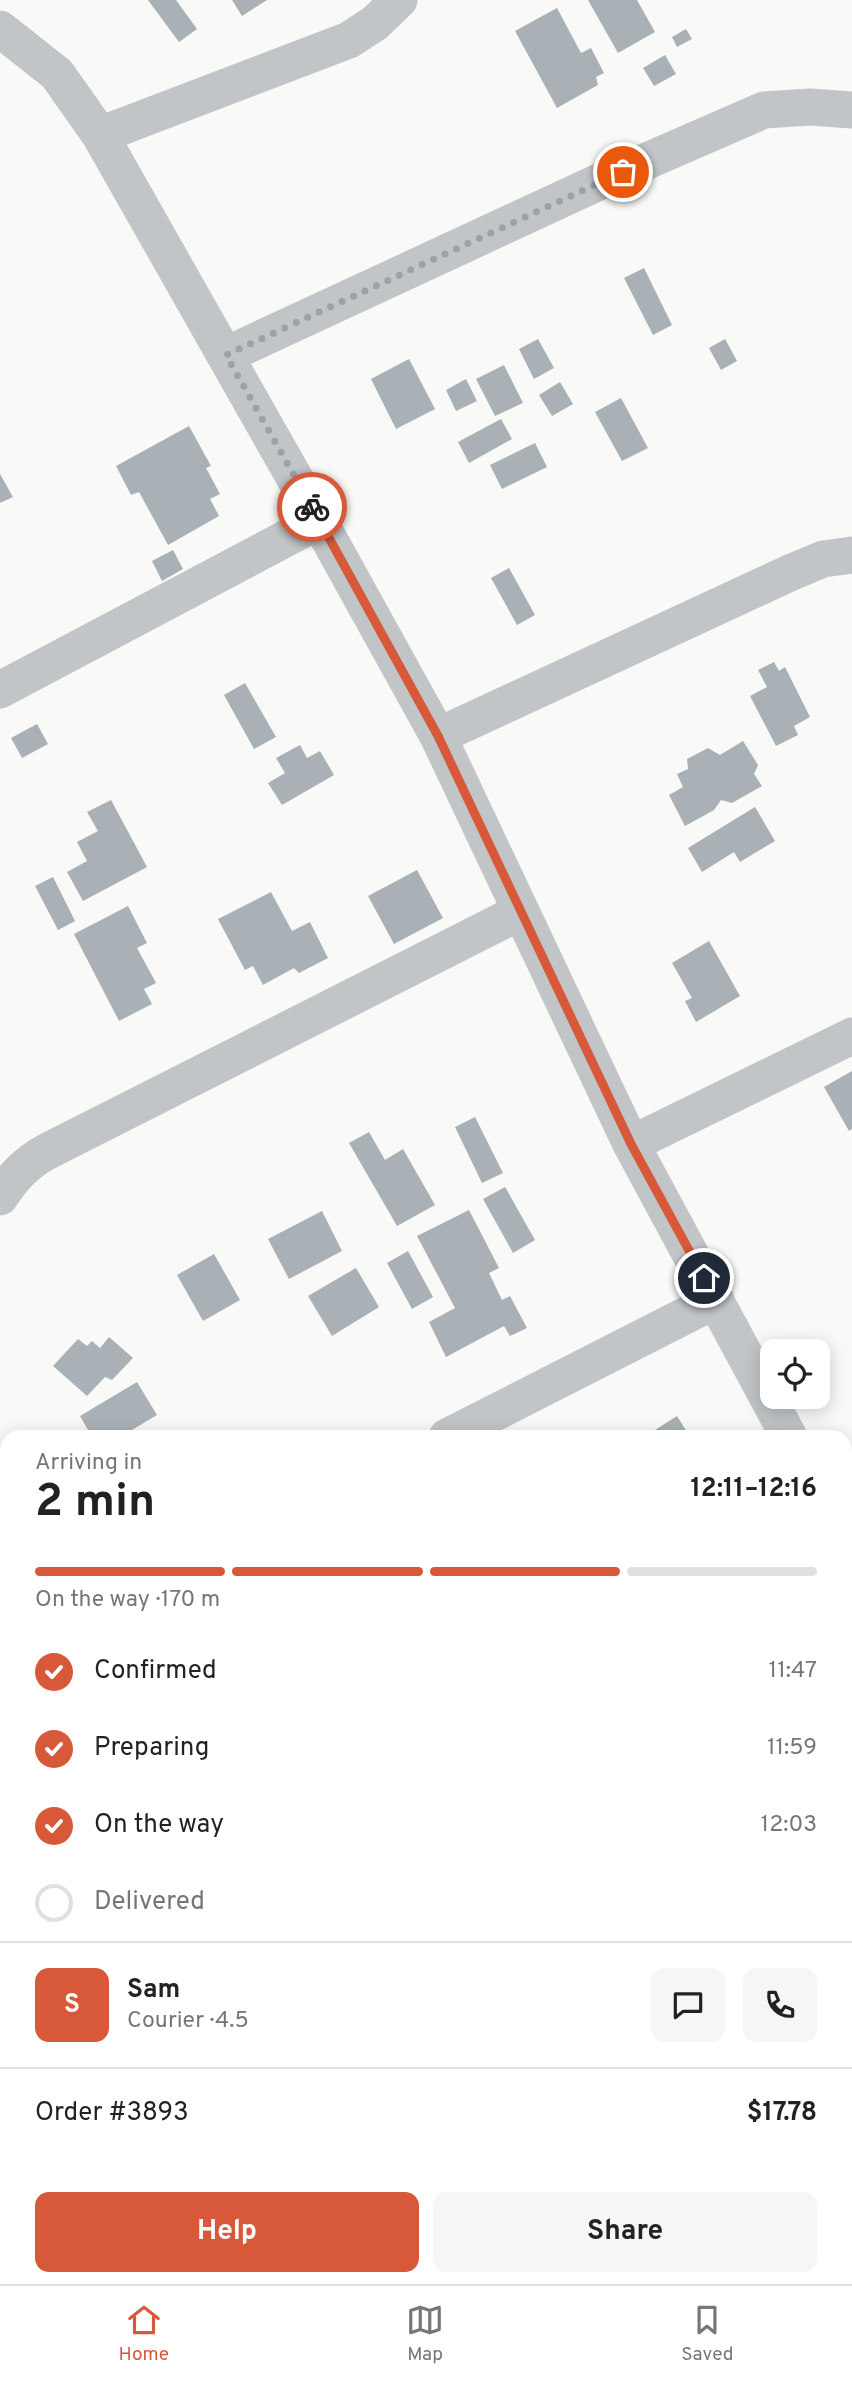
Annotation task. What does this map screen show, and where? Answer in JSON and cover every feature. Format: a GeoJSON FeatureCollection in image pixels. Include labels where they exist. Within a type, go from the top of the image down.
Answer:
{"type":"FeatureCollection","features":[{"type":"Feature","properties":{"kind":"street"},"geometry":{"type":"LineString","coordinates":[[100,135],[349,40],[375,23],[399,0]]}},
{"type":"Feature","properties":{"kind":"street"},"geometry":{"type":"LineString","coordinates":[[0,29],[57,74],[100,135],[226,355],[438,736],[631,1144],[785,1430]]}},
{"type":"Feature","properties":{"kind":"street"},"geometry":{"type":"LineString","coordinates":[[226,355],[601,181],[764,110],[810,107],[852,110]]}},
{"type":"Feature","properties":{"kind":"street"},"geometry":{"type":"LineString","coordinates":[[0,690],[319,521]]}},
{"type":"Feature","properties":{"kind":"street"},"geometry":{"type":"LineString","coordinates":[[438,736],[802,568],[823,559],[852,555]]}},
{"type":"Feature","properties":{"kind":"street"},"geometry":{"type":"LineString","coordinates":[[0,1197],[15,1174],[46,1152],[520,912]]}},
{"type":"Feature","properties":{"kind":"street"},"geometry":{"type":"LineString","coordinates":[[631,1144],[852,1036]]}},
{"type":"Feature","properties":{"kind":"street"},"geometry":{"type":"LineString","coordinates":[[461,1430],[716,1300]]}},
{"type":"Feature","properties":{"kind":"building"},"geometry":{"type":"Polygon","coordinates":[[[148,0],[176,0],[197,29],[179,42],[148,0]]]}},
{"type":"Feature","properties":{"kind":"building"},"geometry":{"type":"Polygon","coordinates":[[[232,0],[267,0],[242,16],[232,0]]]}},
{"type":"Feature","properties":{"kind":"building"},"geometry":{"type":"Polygon","coordinates":[[[588,0],[637,0],[655,32],[618,53],[588,0]]]}},
{"type":"Feature","properties":{"kind":"building"},"geometry":{"type":"Polygon","coordinates":[[[557,8],[581,53],[591,48],[604,73],[596,77],[598,85],[557,108],[515,31],[557,8]]]}},
{"type":"Feature","properties":{"kind":"building"},"geometry":{"type":"Polygon","coordinates":[[[686,29],[692,39],[677,47],[672,37],[686,29]]]}},
{"type":"Feature","properties":{"kind":"building"},"geometry":{"type":"Polygon","coordinates":[[[665,55],[676,74],[654,86],[643,68],[665,55]]]}},
{"type":"Feature","properties":{"kind":"building"},"geometry":{"type":"Polygon","coordinates":[[[644,268],[672,325],[653,335],[624,278],[644,268]]]}},
{"type":"Feature","properties":{"kind":"building"},"geometry":{"type":"Polygon","coordinates":[[[538,339],[554,368],[534,379],[519,349],[538,339]]]}},
{"type":"Feature","properties":{"kind":"building"},"geometry":{"type":"Polygon","coordinates":[[[725,339],[737,361],[721,370],[709,348],[725,339]]]}},
{"type":"Feature","properties":{"kind":"building"},"geometry":{"type":"Polygon","coordinates":[[[409,359],[435,409],[396,429],[371,379],[409,359]]]}},
{"type":"Feature","properties":{"kind":"building"},"geometry":{"type":"Polygon","coordinates":[[[504,365],[523,403],[495,416],[476,379],[504,365]]]}},
{"type":"Feature","properties":{"kind":"building"},"geometry":{"type":"Polygon","coordinates":[[[466,379],[477,401],[456,411],[446,390],[466,379]]]}},
{"type":"Feature","properties":{"kind":"building"},"geometry":{"type":"Polygon","coordinates":[[[560,382],[573,404],[552,416],[539,395],[560,382]]]}},
{"type":"Feature","properties":{"kind":"building"},"geometry":{"type":"Polygon","coordinates":[[[621,398],[648,448],[622,461],[595,412],[621,398]]]}},
{"type":"Feature","properties":{"kind":"building"},"geometry":{"type":"Polygon","coordinates":[[[501,419],[512,439],[469,463],[458,442],[501,419]]]}},
{"type":"Feature","properties":{"kind":"building"},"geometry":{"type":"Polygon","coordinates":[[[189,426],[211,466],[206,468],[220,494],[210,499],[219,516],[168,545],[139,492],[131,495],[116,466],[189,426]]]}},
{"type":"Feature","properties":{"kind":"building"},"geometry":{"type":"Polygon","coordinates":[[[535,443],[547,467],[502,489],[490,465],[535,443]]]}},
{"type":"Feature","properties":{"kind":"building"},"geometry":{"type":"Polygon","coordinates":[[[0,474],[13,497],[0,503],[0,474]]]}},
{"type":"Feature","properties":{"kind":"building"},"geometry":{"type":"Polygon","coordinates":[[[173,550],[183,569],[162,581],[152,561],[173,550]]]}},
{"type":"Feature","properties":{"kind":"building"},"geometry":{"type":"Polygon","coordinates":[[[509,568],[535,615],[517,625],[491,578],[509,568]]]}},
{"type":"Feature","properties":{"kind":"building"},"geometry":{"type":"Polygon","coordinates":[[[774,662],[779,671],[785,667],[810,717],[794,726],[798,735],[776,746],[750,696],[767,687],[758,670],[774,662]]]}},
{"type":"Feature","properties":{"kind":"building"},"geometry":{"type":"Polygon","coordinates":[[[245,683],[276,737],[254,749],[224,695],[245,683]]]}},
{"type":"Feature","properties":{"kind":"building"},"geometry":{"type":"Polygon","coordinates":[[[37,724],[48,744],[22,758],[11,738],[37,724]]]}},
{"type":"Feature","properties":{"kind":"building"},"geometry":{"type":"Polygon","coordinates":[[[743,741],[758,765],[754,774],[762,786],[732,803],[721,800],[714,810],[685,826],[669,795],[683,787],[677,774],[688,769],[687,759],[708,748],[720,755],[743,741]]]}},
{"type":"Feature","properties":{"kind":"building"},"geometry":{"type":"Polygon","coordinates":[[[300,745],[307,758],[320,751],[334,775],[282,805],[268,783],[285,773],[276,758],[300,745]]]}},
{"type":"Feature","properties":{"kind":"building"},"geometry":{"type":"Polygon","coordinates":[[[111,800],[147,867],[83,901],[67,872],[87,861],[77,842],[98,831],[87,812],[111,800]]]}},
{"type":"Feature","properties":{"kind":"building"},"geometry":{"type":"Polygon","coordinates":[[[755,807],[775,841],[740,862],[734,852],[702,872],[688,848],[755,807]]]}},
{"type":"Feature","properties":{"kind":"building"},"geometry":{"type":"Polygon","coordinates":[[[417,870],[443,918],[394,944],[368,896],[417,870]]]}},
{"type":"Feature","properties":{"kind":"building"},"geometry":{"type":"Polygon","coordinates":[[[53,877],[75,921],[58,930],[35,886],[53,877]]]}},
{"type":"Feature","properties":{"kind":"building"},"geometry":{"type":"Polygon","coordinates":[[[271,892],[292,931],[310,922],[328,958],[299,973],[294,968],[263,985],[253,966],[245,970],[218,919],[271,892]]]}},
{"type":"Feature","properties":{"kind":"building"},"geometry":{"type":"Polygon","coordinates":[[[128,906],[147,943],[137,948],[156,983],[144,989],[152,1004],[119,1021],[74,934],[128,906]]]}},
{"type":"Feature","properties":{"kind":"building"},"geometry":{"type":"Polygon","coordinates":[[[709,941],[740,996],[696,1022],[685,1001],[692,998],[672,963],[709,941]]]}},
{"type":"Feature","properties":{"kind":"building"},"geometry":{"type":"Polygon","coordinates":[[[852,1071],[852,1129],[849,1131],[824,1087],[852,1071]]]}},
{"type":"Feature","properties":{"kind":"building"},"geometry":{"type":"Polygon","coordinates":[[[475,1117],[503,1173],[482,1183],[455,1127],[475,1117]]]}},
{"type":"Feature","properties":{"kind":"building"},"geometry":{"type":"Polygon","coordinates":[[[369,1132],[385,1160],[403,1149],[435,1205],[397,1226],[349,1143],[369,1132]]]}},
{"type":"Feature","properties":{"kind":"building"},"geometry":{"type":"Polygon","coordinates":[[[505,1187],[535,1240],[513,1253],[483,1199],[505,1187]]]}},
{"type":"Feature","properties":{"kind":"building"},"geometry":{"type":"Polygon","coordinates":[[[469,1210],[499,1268],[489,1273],[502,1300],[510,1296],[527,1328],[510,1336],[504,1326],[446,1357],[429,1322],[455,1308],[417,1236],[469,1210]]]}},
{"type":"Feature","properties":{"kind":"building"},"geometry":{"type":"Polygon","coordinates":[[[322,1211],[342,1251],[289,1279],[268,1239],[322,1211]]]}},
{"type":"Feature","properties":{"kind":"building"},"geometry":{"type":"Polygon","coordinates":[[[408,1251],[433,1297],[412,1309],[387,1263],[408,1251]]]}},
{"type":"Feature","properties":{"kind":"building"},"geometry":{"type":"Polygon","coordinates":[[[214,1254],[240,1300],[203,1321],[177,1275],[214,1254]]]}},
{"type":"Feature","properties":{"kind":"building"},"geometry":{"type":"Polygon","coordinates":[[[356,1268],[379,1307],[332,1336],[308,1296],[356,1268]]]}},
{"type":"Feature","properties":{"kind":"building"},"geometry":{"type":"Polygon","coordinates":[[[109,1337],[133,1358],[112,1380],[105,1377],[87,1396],[53,1366],[78,1339],[87,1346],[92,1341],[100,1348],[109,1337]]]}},
{"type":"Feature","properties":{"kind":"building"},"geometry":{"type":"Polygon","coordinates":[[[137,1382],[157,1415],[132,1430],[88,1430],[80,1416],[137,1382]]]}},
{"type":"Feature","properties":{"kind":"building"},"geometry":{"type":"Polygon","coordinates":[[[677,1416],[686,1430],[655,1430],[677,1416]]]}},
{"type":"Feature","properties":{"kind":"way so far"},"geometry":{"type":"LineString","coordinates":[[312,507],[226,355],[623,172]]}},
{"type":"Feature","properties":{"kind":"route"},"geometry":{"type":"LineString","coordinates":[[312,507],[438,736],[631,1144],[704,1278]]}}]}
